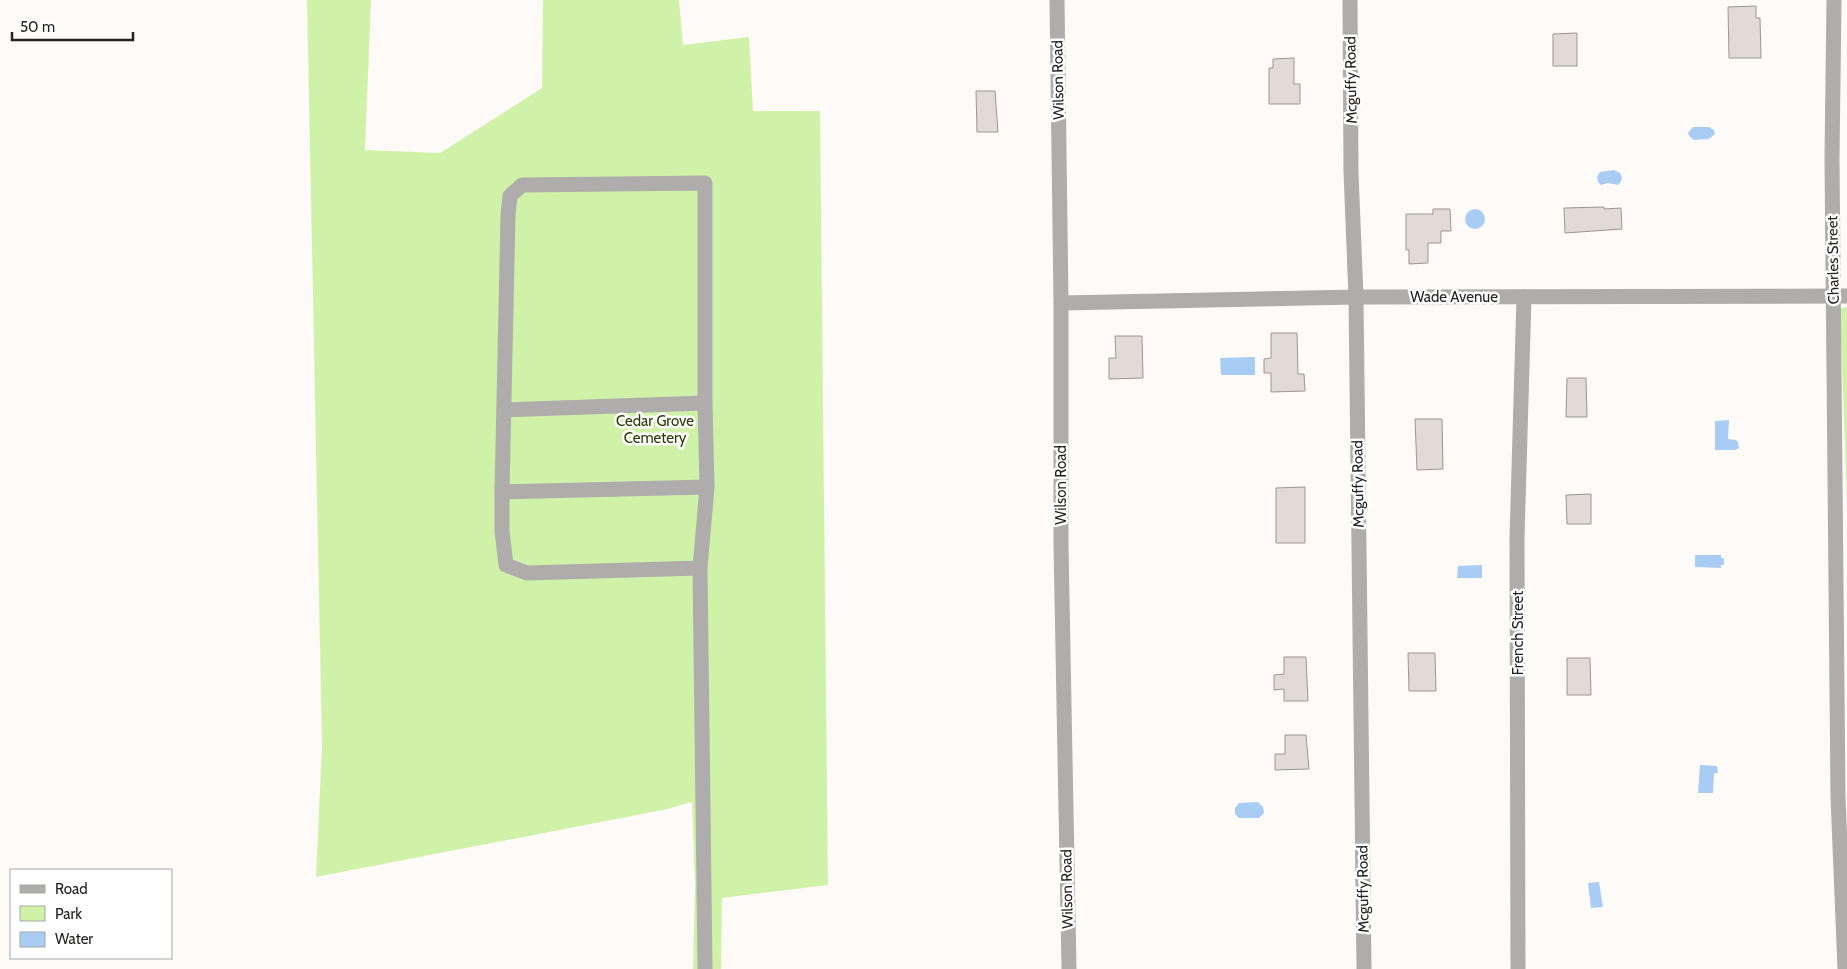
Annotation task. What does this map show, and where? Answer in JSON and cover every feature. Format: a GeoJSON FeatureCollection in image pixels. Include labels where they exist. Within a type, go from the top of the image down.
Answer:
{"type":"FeatureCollection","features":[{"type":"Feature","properties":{"kind":"street","name":"Wilson Road"},"geometry":{"type":"LineString","coordinates":[[1057,0],[1061,303],[1061,545],[1069,969]]}},
{"type":"Feature","properties":{"kind":"street","name":"Mcguffy Road"},"geometry":{"type":"LineString","coordinates":[[1350,0],[1356,298],[1364,969]]}},
{"type":"Feature","properties":{"kind":"street","name":"Charles Street"},"geometry":{"type":"LineString","coordinates":[[1834,0],[1832,159],[1840,296],[1845,969]]}},
{"type":"Feature","properties":{"kind":"street"},"geometry":{"type":"LineString","coordinates":[[700,568],[528,573],[506,564],[502,531],[502,492],[508,215],[510,196],[522,185],[705,184],[705,403],[708,487],[700,568],[705,969]]}},
{"type":"Feature","properties":{"kind":"street","name":"Wade Avenue"},"geometry":{"type":"LineString","coordinates":[[1061,303],[1356,298],[1840,296]]}},
{"type":"Feature","properties":{"kind":"street","name":"French Street"},"geometry":{"type":"LineString","coordinates":[[1518,969],[1517,538],[1524,297]]}},
{"type":"Feature","properties":{"kind":"street"},"geometry":{"type":"LineString","coordinates":[[504,410],[705,403]]}},
{"type":"Feature","properties":{"kind":"street"},"geometry":{"type":"LineString","coordinates":[[502,492],[708,487]]}},
{"type":"Feature","properties":{"kind":"green space","name":"Cedar Grove Cemetery"},"geometry":{"type":"Polygon","coordinates":[[[307,0],[371,0],[365,150],[440,153],[542,88],[543,0],[679,0],[683,45],[749,37],[753,111],[820,111],[828,885],[722,898],[721,969],[693,969],[695,886],[692,802],[663,810],[316,877],[322,746],[307,0]]]}},
{"type":"Feature","properties":{"kind":"green space"},"geometry":{"type":"Polygon","coordinates":[[[1847,307],[1847,505],[1840,308],[1847,307]]]}},
{"type":"Feature","properties":{"kind":"water"},"geometry":{"type":"Polygon","coordinates":[[[1693,127],[1709,127],[1714,130],[1715,134],[1709,139],[1694,140],[1688,133],[1693,127]]]}},
{"type":"Feature","properties":{"kind":"water"},"geometry":{"type":"Polygon","coordinates":[[[1614,170],[1622,176],[1618,185],[1608,183],[1601,185],[1598,182],[1597,177],[1600,172],[1614,170]]]}},
{"type":"Feature","properties":{"kind":"water"},"geometry":{"type":"Polygon","coordinates":[[[1475,209],[1482,212],[1485,219],[1482,226],[1475,229],[1468,226],[1465,219],[1468,212],[1475,209]]]}},
{"type":"Feature","properties":{"kind":"water"},"geometry":{"type":"Polygon","coordinates":[[[1255,357],[1255,375],[1221,375],[1220,358],[1255,357]]]}},
{"type":"Feature","properties":{"kind":"water"},"geometry":{"type":"Polygon","coordinates":[[[1729,420],[1728,439],[1736,440],[1739,448],[1735,450],[1715,450],[1715,421],[1729,420]]]}},
{"type":"Feature","properties":{"kind":"water"},"geometry":{"type":"Polygon","coordinates":[[[1695,555],[1721,555],[1721,558],[1724,558],[1724,565],[1721,565],[1721,568],[1695,567],[1695,555]]]}},
{"type":"Feature","properties":{"kind":"water"},"geometry":{"type":"Polygon","coordinates":[[[1482,565],[1482,578],[1457,578],[1458,566],[1482,565]]]}},
{"type":"Feature","properties":{"kind":"water"},"geometry":{"type":"Polygon","coordinates":[[[1700,765],[1717,766],[1718,773],[1714,773],[1713,793],[1698,793],[1700,765]]]}},
{"type":"Feature","properties":{"kind":"water"},"geometry":{"type":"Polygon","coordinates":[[[1258,802],[1263,807],[1264,813],[1259,818],[1239,818],[1235,814],[1235,808],[1239,803],[1258,802]]]}},
{"type":"Feature","properties":{"kind":"water"},"geometry":{"type":"Polygon","coordinates":[[[1599,882],[1603,907],[1591,908],[1588,883],[1599,882]]]}},
{"type":"Feature","properties":{"kind":"building"},"geometry":{"type":"Polygon","coordinates":[[[1756,6],[1756,18],[1760,18],[1761,58],[1729,58],[1728,7],[1756,6]]]}},
{"type":"Feature","properties":{"kind":"building"},"geometry":{"type":"Polygon","coordinates":[[[1577,33],[1577,66],[1553,66],[1553,34],[1577,33]]]}},
{"type":"Feature","properties":{"kind":"building"},"geometry":{"type":"Polygon","coordinates":[[[1294,58],[1294,84],[1300,84],[1300,104],[1269,104],[1269,68],[1273,68],[1273,59],[1294,58]]]}},
{"type":"Feature","properties":{"kind":"building"},"geometry":{"type":"Polygon","coordinates":[[[976,91],[995,91],[998,132],[977,132],[976,91]]]}},
{"type":"Feature","properties":{"kind":"building"},"geometry":{"type":"Polygon","coordinates":[[[1604,207],[1604,209],[1621,208],[1622,229],[1565,233],[1564,208],[1604,207]]]}},
{"type":"Feature","properties":{"kind":"building"},"geometry":{"type":"Polygon","coordinates":[[[1433,209],[1450,209],[1451,231],[1441,231],[1441,243],[1428,243],[1428,263],[1409,264],[1409,250],[1406,250],[1406,214],[1433,214],[1433,209]]]}},
{"type":"Feature","properties":{"kind":"building"},"geometry":{"type":"Polygon","coordinates":[[[1271,333],[1297,333],[1298,374],[1304,374],[1305,391],[1271,392],[1271,373],[1264,373],[1264,359],[1271,358],[1271,333]]]}},
{"type":"Feature","properties":{"kind":"building"},"geometry":{"type":"Polygon","coordinates":[[[1115,336],[1142,336],[1143,378],[1109,379],[1109,358],[1116,358],[1115,336]]]}},
{"type":"Feature","properties":{"kind":"building"},"geometry":{"type":"Polygon","coordinates":[[[1567,378],[1586,378],[1587,417],[1566,417],[1567,378]]]}},
{"type":"Feature","properties":{"kind":"building"},"geometry":{"type":"Polygon","coordinates":[[[1415,419],[1442,419],[1443,469],[1417,470],[1415,419]]]}},
{"type":"Feature","properties":{"kind":"building"},"geometry":{"type":"Polygon","coordinates":[[[1305,487],[1305,543],[1276,543],[1276,488],[1305,487]]]}},
{"type":"Feature","properties":{"kind":"building"},"geometry":{"type":"Polygon","coordinates":[[[1591,494],[1591,524],[1567,524],[1566,495],[1591,494]]]}},
{"type":"Feature","properties":{"kind":"building"},"geometry":{"type":"Polygon","coordinates":[[[1408,653],[1435,653],[1436,691],[1409,691],[1408,653]]]}},
{"type":"Feature","properties":{"kind":"building"},"geometry":{"type":"Polygon","coordinates":[[[1284,657],[1306,657],[1308,701],[1284,701],[1284,689],[1274,690],[1274,675],[1284,674],[1284,657]]]}},
{"type":"Feature","properties":{"kind":"building"},"geometry":{"type":"Polygon","coordinates":[[[1567,658],[1590,658],[1591,695],[1567,695],[1567,658]]]}},
{"type":"Feature","properties":{"kind":"building"},"geometry":{"type":"Polygon","coordinates":[[[1285,735],[1306,735],[1309,769],[1275,770],[1275,754],[1285,754],[1285,735]]]}}]}
